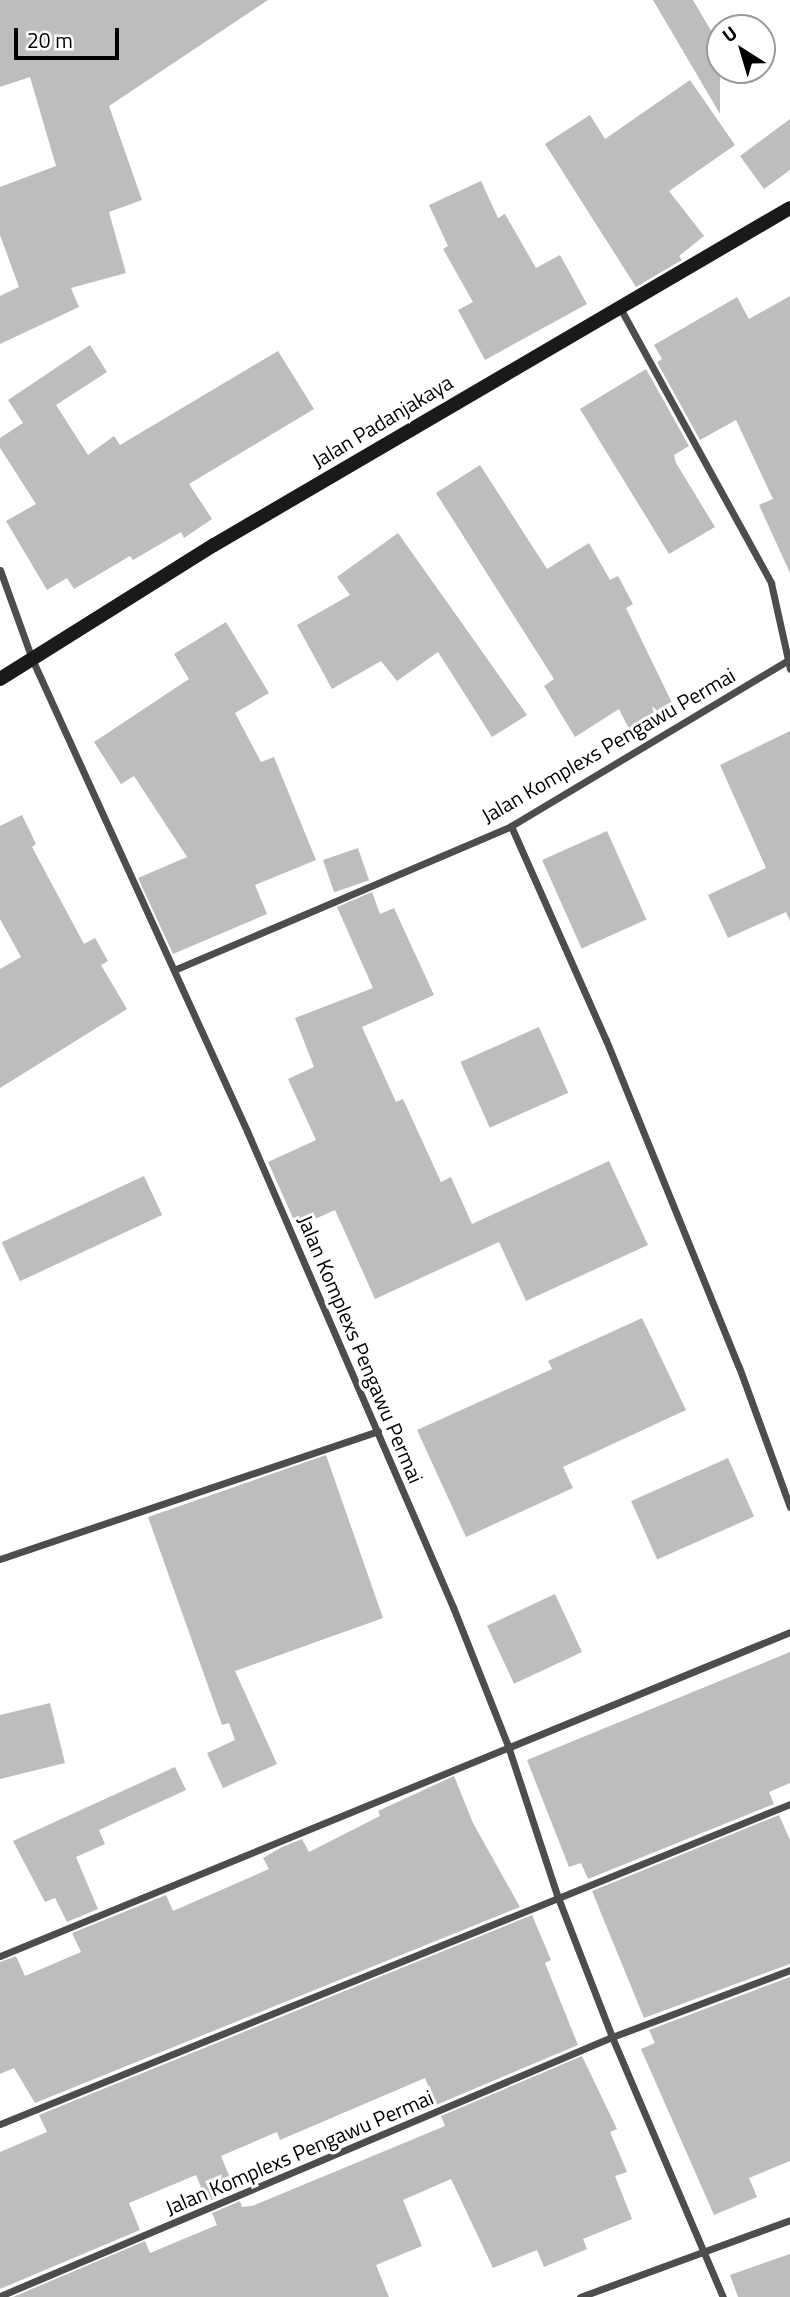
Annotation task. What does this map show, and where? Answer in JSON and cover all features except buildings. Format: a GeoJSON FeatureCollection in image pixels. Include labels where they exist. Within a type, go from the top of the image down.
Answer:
{"type":"FeatureCollection","features":[{"type":"Feature","properties":{"kind":"street","name":"Jalan Padanjakaya"},"geometry":{"type":"LineString","coordinates":[[0,679],[619,305],[790,208]]}},
{"type":"Feature","properties":{"kind":"street","name":"Jalan Komplexs Pengawu Permai"},"geometry":{"type":"LineString","coordinates":[[174,970],[511,826],[788,663],[771,583],[619,305]]}},
{"type":"Feature","properties":{"kind":"street","name":"Jalan Komplexs Pengawu Permai"},"geometry":{"type":"LineString","coordinates":[[0,570],[32,659],[174,970],[378,1432],[508,1746],[557,1895],[611,2038],[723,2297]]}},
{"type":"Feature","properties":{"kind":"street"},"geometry":{"type":"LineString","coordinates":[[511,826],[611,1053],[739,1367],[790,1507]]}},
{"type":"Feature","properties":{"kind":"street"},"geometry":{"type":"LineString","coordinates":[[0,1559],[378,1432]]}},
{"type":"Feature","properties":{"kind":"street"},"geometry":{"type":"LineString","coordinates":[[0,1955],[790,1632]]}},
{"type":"Feature","properties":{"kind":"street"},"geometry":{"type":"LineString","coordinates":[[0,2124],[557,1895],[790,1804]]}},
{"type":"Feature","properties":{"kind":"street","name":"Jalan Komplexs Pengawu Permai"},"geometry":{"type":"LineString","coordinates":[[0,2297],[611,2038],[790,1970]]}},
{"type":"Feature","properties":{"kind":"street"},"geometry":{"type":"LineString","coordinates":[[580,2297],[790,2220]]}}]}
